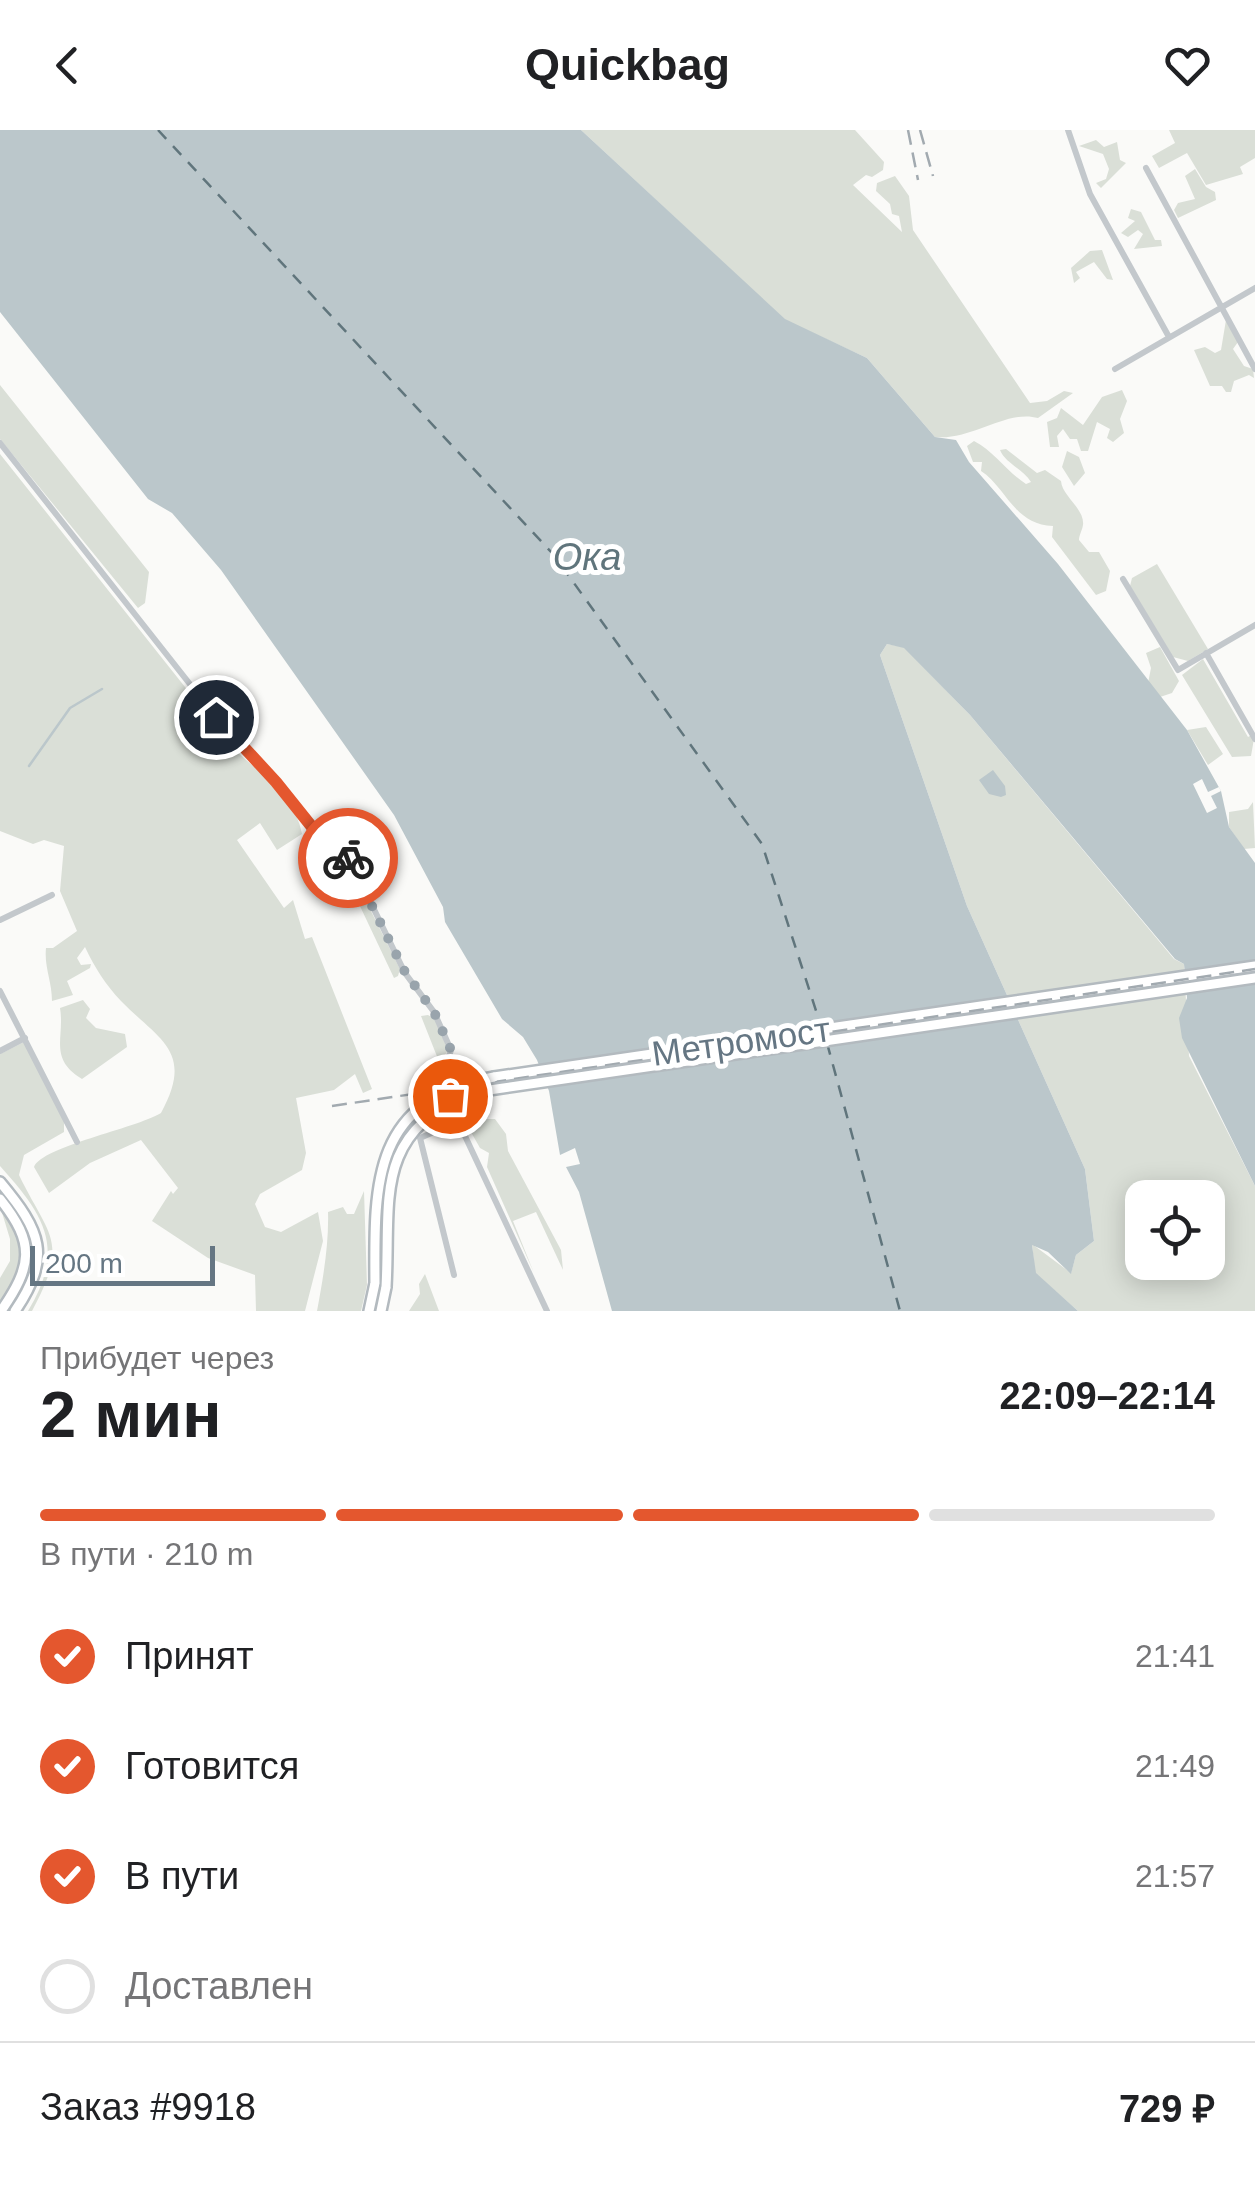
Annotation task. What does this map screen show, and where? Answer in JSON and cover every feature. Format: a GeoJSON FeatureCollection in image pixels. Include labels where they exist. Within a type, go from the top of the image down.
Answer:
{"type":"FeatureCollection","features":[{"type":"Feature","properties":{"kind":"main road","name":"Метромост"},"geometry":{"type":"LineString","coordinates":[[369,1311],[375,1283],[374,1206],[384,1158],[406,1122],[424,1105],[467,1082],[1255,966]]}},
{"type":"Feature","properties":{"kind":"main road","name":"Метромост"},"geometry":{"type":"LineString","coordinates":[[381,1311],[386,1287],[384,1210],[393,1166],[410,1136],[429,1116],[469,1094],[1255,978]]}},
{"type":"Feature","properties":{"kind":"main road"},"geometry":{"type":"LineString","coordinates":[[0,1182],[28,1220],[40,1254],[39,1271],[15,1311]]}},
{"type":"Feature","properties":{"kind":"main road"},"geometry":{"type":"LineString","coordinates":[[0,1199],[20,1228],[27,1256],[19,1284],[1,1311]]}},
{"type":"Feature","properties":{"kind":"street"},"geometry":{"type":"LineString","coordinates":[[1068,130],[1090,194],[1169,338]]}},
{"type":"Feature","properties":{"kind":"street"},"geometry":{"type":"LineString","coordinates":[[1146,168],[1255,369]]}},
{"type":"Feature","properties":{"kind":"street"},"geometry":{"type":"LineString","coordinates":[[1115,369],[1255,288]]}},
{"type":"Feature","properties":{"kind":"street"},"geometry":{"type":"LineString","coordinates":[[0,443],[216,717],[276,782],[332,852],[349,858],[405,972],[434,1012],[451,1050],[442,1076],[465,1136],[547,1311]]}},
{"type":"Feature","properties":{"kind":"street"},"geometry":{"type":"LineString","coordinates":[[1123,579],[1178,670],[1255,624]]}},
{"type":"Feature","properties":{"kind":"street"},"geometry":{"type":"LineString","coordinates":[[1206,653],[1255,739]]}},
{"type":"Feature","properties":{"kind":"street"},"geometry":{"type":"LineString","coordinates":[[0,920],[52,895]]}},
{"type":"Feature","properties":{"kind":"street"},"geometry":{"type":"LineString","coordinates":[[0,991],[77,1142]]}},
{"type":"Feature","properties":{"kind":"street"},"geometry":{"type":"LineString","coordinates":[[0,1051],[26,1038]]}},
{"type":"Feature","properties":{"kind":"street"},"geometry":{"type":"LineString","coordinates":[[454,1275],[420,1138],[460,1120]]}},
{"type":"Feature","properties":{"kind":"shaded area"},"geometry":{"type":"Polygon","coordinates":[[[581,130],[855,130],[884,162],[883,170],[872,177],[866,175],[853,185],[902,232],[899,216],[892,214],[890,204],[876,191],[877,183],[895,176],[909,196],[913,230],[1030,403],[1047,401],[1064,391],[1073,393],[1038,418],[1014,418],[962,434],[935,437],[867,358],[785,320],[581,130]]]}},
{"type":"Feature","properties":{"kind":"shaded area"},"geometry":{"type":"Polygon","coordinates":[[[1169,130],[1255,130],[1255,158],[1240,167],[1243,174],[1206,185],[1187,153],[1159,168],[1152,156],[1175,143],[1169,130]]]}},
{"type":"Feature","properties":{"kind":"shaded area"},"geometry":{"type":"Polygon","coordinates":[[[1096,140],[1104,147],[1117,142],[1120,160],[1126,163],[1101,188],[1096,183],[1106,179],[1109,169],[1103,154],[1079,146],[1096,140]]]}},
{"type":"Feature","properties":{"kind":"shaded area"},"geometry":{"type":"Polygon","coordinates":[[[1195,169],[1206,187],[1215,192],[1216,200],[1178,218],[1174,210],[1178,203],[1195,199],[1185,176],[1195,169]]]}},
{"type":"Feature","properties":{"kind":"shaded area"},"geometry":{"type":"Polygon","coordinates":[[[1131,209],[1141,212],[1162,246],[1134,249],[1143,234],[1138,230],[1128,237],[1121,233],[1135,221],[1128,218],[1131,209]]]}},
{"type":"Feature","properties":{"kind":"shaded area"},"geometry":{"type":"Polygon","coordinates":[[[1102,250],[1113,280],[1107,279],[1094,262],[1076,272],[1080,278],[1074,283],[1071,268],[1090,251],[1102,250]]]}},
{"type":"Feature","properties":{"kind":"shaded area"},"geometry":{"type":"Polygon","coordinates":[[[1226,320],[1238,342],[1233,349],[1244,366],[1253,369],[1254,378],[1249,375],[1234,381],[1231,392],[1222,386],[1210,386],[1194,350],[1221,350],[1226,320]]]}},
{"type":"Feature","properties":{"kind":"shaded area"},"geometry":{"type":"Polygon","coordinates":[[[0,385],[149,572],[145,603],[138,608],[0,439],[0,385]]]}},
{"type":"Feature","properties":{"kind":"shaded area"},"geometry":{"type":"Polygon","coordinates":[[[1122,390],[1127,401],[1120,419],[1124,433],[1113,442],[1107,438],[1110,429],[1097,422],[1088,451],[1081,451],[1077,439],[1070,439],[1063,429],[1057,436],[1059,447],[1050,447],[1047,422],[1057,418],[1061,408],[1083,425],[1102,397],[1122,390]]]}},
{"type":"Feature","properties":{"kind":"shaded area"},"geometry":{"type":"Polygon","coordinates":[[[974,441],[1026,484],[1031,482],[1000,450],[1006,449],[1037,473],[1045,470],[1061,481],[1083,519],[1079,540],[1089,552],[1099,552],[1110,571],[1106,591],[1096,595],[1052,537],[1053,526],[1040,524],[1020,512],[981,471],[982,462],[973,462],[967,446],[974,441]]]}},
{"type":"Feature","properties":{"kind":"shaded area"},"geometry":{"type":"Polygon","coordinates":[[[1067,451],[1079,457],[1085,473],[1074,486],[1062,467],[1067,451]]]}},
{"type":"Feature","properties":{"kind":"shaded area"},"geometry":{"type":"Polygon","coordinates":[[[0,454],[235,750],[277,788],[299,821],[302,834],[277,850],[260,823],[237,840],[284,908],[293,900],[305,939],[312,937],[372,1089],[363,1093],[355,1074],[334,1090],[296,1098],[306,1153],[302,1170],[260,1194],[255,1204],[265,1227],[281,1232],[318,1212],[323,1241],[305,1311],[256,1311],[255,1275],[208,1258],[152,1221],[171,1191],[173,1194],[178,1188],[141,1140],[90,1163],[49,1193],[34,1167],[54,1152],[161,1113],[174,1075],[168,1048],[110,988],[85,947],[77,958],[81,965],[91,964],[90,968],[67,981],[73,995],[52,1001],[46,948],[53,948],[77,931],[60,891],[64,846],[44,840],[33,844],[0,831],[0,454]]]}},
{"type":"Feature","properties":{"kind":"shaded area"},"geometry":{"type":"Polygon","coordinates":[[[1157,564],[1208,649],[1188,661],[1173,657],[1130,586],[1132,578],[1157,564]]]}},
{"type":"Feature","properties":{"kind":"shaded area"},"geometry":{"type":"Polygon","coordinates":[[[887,644],[904,647],[970,715],[1174,959],[1184,964],[1189,1056],[1255,1186],[1255,1311],[1078,1311],[1035,1273],[1032,1244],[1071,1273],[1076,1255],[1094,1241],[1085,1169],[967,906],[880,655],[887,644]]]}},
{"type":"Feature","properties":{"kind":"shaded area"},"geometry":{"type":"Polygon","coordinates":[[[1160,647],[1179,681],[1172,693],[1160,697],[1148,683],[1151,668],[1146,653],[1160,647]]]}},
{"type":"Feature","properties":{"kind":"shaded area"},"geometry":{"type":"Polygon","coordinates":[[[1203,659],[1248,737],[1255,733],[1251,756],[1232,757],[1182,675],[1203,659]]]}},
{"type":"Feature","properties":{"kind":"shaded area"},"geometry":{"type":"Polygon","coordinates":[[[1206,727],[1223,754],[1208,765],[1187,730],[1206,727]]]}},
{"type":"Feature","properties":{"kind":"shaded area"},"geometry":{"type":"Polygon","coordinates":[[[1253,802],[1255,848],[1244,849],[1229,827],[1229,812],[1248,809],[1253,802]]]}},
{"type":"Feature","properties":{"kind":"shaded area"},"geometry":{"type":"Polygon","coordinates":[[[341,866],[349,867],[400,969],[394,978],[341,866]]]}},
{"type":"Feature","properties":{"kind":"shaded area"},"geometry":{"type":"Polygon","coordinates":[[[83,1000],[90,1009],[86,1018],[96,1028],[125,1034],[127,1047],[82,1079],[71,1071],[61,1055],[60,1008],[83,1000]]]}},
{"type":"Feature","properties":{"kind":"shaded area"},"geometry":{"type":"Polygon","coordinates":[[[421,1016],[435,1019],[448,1050],[440,1064],[421,1016]]]}},
{"type":"Feature","properties":{"kind":"shaded area"},"geometry":{"type":"Polygon","coordinates":[[[24,1042],[64,1121],[64,1132],[24,1155],[19,1175],[51,1240],[50,1269],[32,1311],[28,1311],[46,1269],[45,1234],[29,1201],[0,1166],[0,1054],[24,1042]]]}},
{"type":"Feature","properties":{"kind":"shaded area"},"geometry":{"type":"Polygon","coordinates":[[[475,1119],[495,1119],[506,1134],[508,1151],[561,1250],[563,1270],[536,1212],[513,1221],[534,1273],[487,1167],[489,1153],[480,1148],[467,1125],[475,1119]]]}},
{"type":"Feature","properties":{"kind":"shaded area"},"geometry":{"type":"Polygon","coordinates":[[[364,1191],[367,1285],[361,1311],[317,1311],[327,1249],[328,1212],[343,1207],[347,1214],[354,1214],[364,1191]]]}},
{"type":"Feature","properties":{"kind":"shaded area"},"geometry":{"type":"Polygon","coordinates":[[[0,1206],[15,1232],[19,1255],[14,1279],[0,1305],[0,1278],[10,1261],[10,1239],[0,1206]]]}},
{"type":"Feature","properties":{"kind":"shaded area"},"geometry":{"type":"Polygon","coordinates":[[[425,1274],[439,1311],[409,1311],[420,1294],[419,1284],[425,1274]]]}},
{"type":"Feature","properties":{"kind":"water","name":"Ока"},"geometry":{"type":"Polygon","coordinates":[[[0,130],[581,130],[785,319],[867,358],[935,437],[956,440],[969,462],[1058,564],[1187,730],[1221,791],[1229,827],[1255,863],[1255,1186],[1182,1038],[1179,1018],[1187,998],[1184,964],[1175,959],[970,715],[904,648],[887,644],[880,655],[967,906],[1085,1169],[1094,1241],[1076,1255],[1071,1274],[1048,1252],[1032,1245],[1036,1273],[1078,1311],[612,1311],[579,1192],[566,1167],[580,1164],[575,1148],[560,1155],[549,1091],[537,1060],[523,1037],[502,1019],[445,922],[443,907],[394,815],[221,570],[172,513],[148,499],[0,312],[0,130]]]}},
{"type":"Feature","properties":{"kind":"water"},"geometry":{"type":"Polygon","coordinates":[[[993,770],[1005,786],[1006,795],[989,794],[979,780],[993,770]]]}},
{"type":"Feature","properties":{"kind":"pier"},"geometry":{"type":"Polygon","coordinates":[[[1202,779],[1208,792],[1219,787],[1221,791],[1211,796],[1217,808],[1207,813],[1193,784],[1202,779]]]}},
{"type":"Feature","properties":{"kind":"pier"},"geometry":{"type":"Polygon","coordinates":[[[1014,997],[1023,1016],[541,1086],[534,1067],[1014,997]]]}},
{"type":"Feature","properties":{"kind":"waterway"},"geometry":{"type":"LineString","coordinates":[[29,766],[70,708],[102,689]]}},
{"type":"Feature","properties":{"kind":"ferry route"},"geometry":{"type":"LineString","coordinates":[[158,130],[553,554],[762,844],[821,1026]]}},
{"type":"Feature","properties":{"kind":"ferry route"},"geometry":{"type":"LineString","coordinates":[[827,1043],[900,1311]]}},
{"type":"Feature","properties":{"kind":"railway"},"geometry":{"type":"LineString","coordinates":[[908,130],[918,180]]}},
{"type":"Feature","properties":{"kind":"railway"},"geometry":{"type":"LineString","coordinates":[[920,130],[933,176]]}},
{"type":"Feature","properties":{"kind":"railway"},"geometry":{"type":"LineString","coordinates":[[332,1106],[1255,969]]}},
{"type":"Feature","properties":{"kind":"way so far"},"geometry":{"type":"LineString","coordinates":[[348,858],[405,972],[434,1012],[451,1050],[442,1076],[450,1096]]}},
{"type":"Feature","properties":{"kind":"route"},"geometry":{"type":"LineString","coordinates":[[216,717],[276,782],[332,852],[348,858]]}}]}
